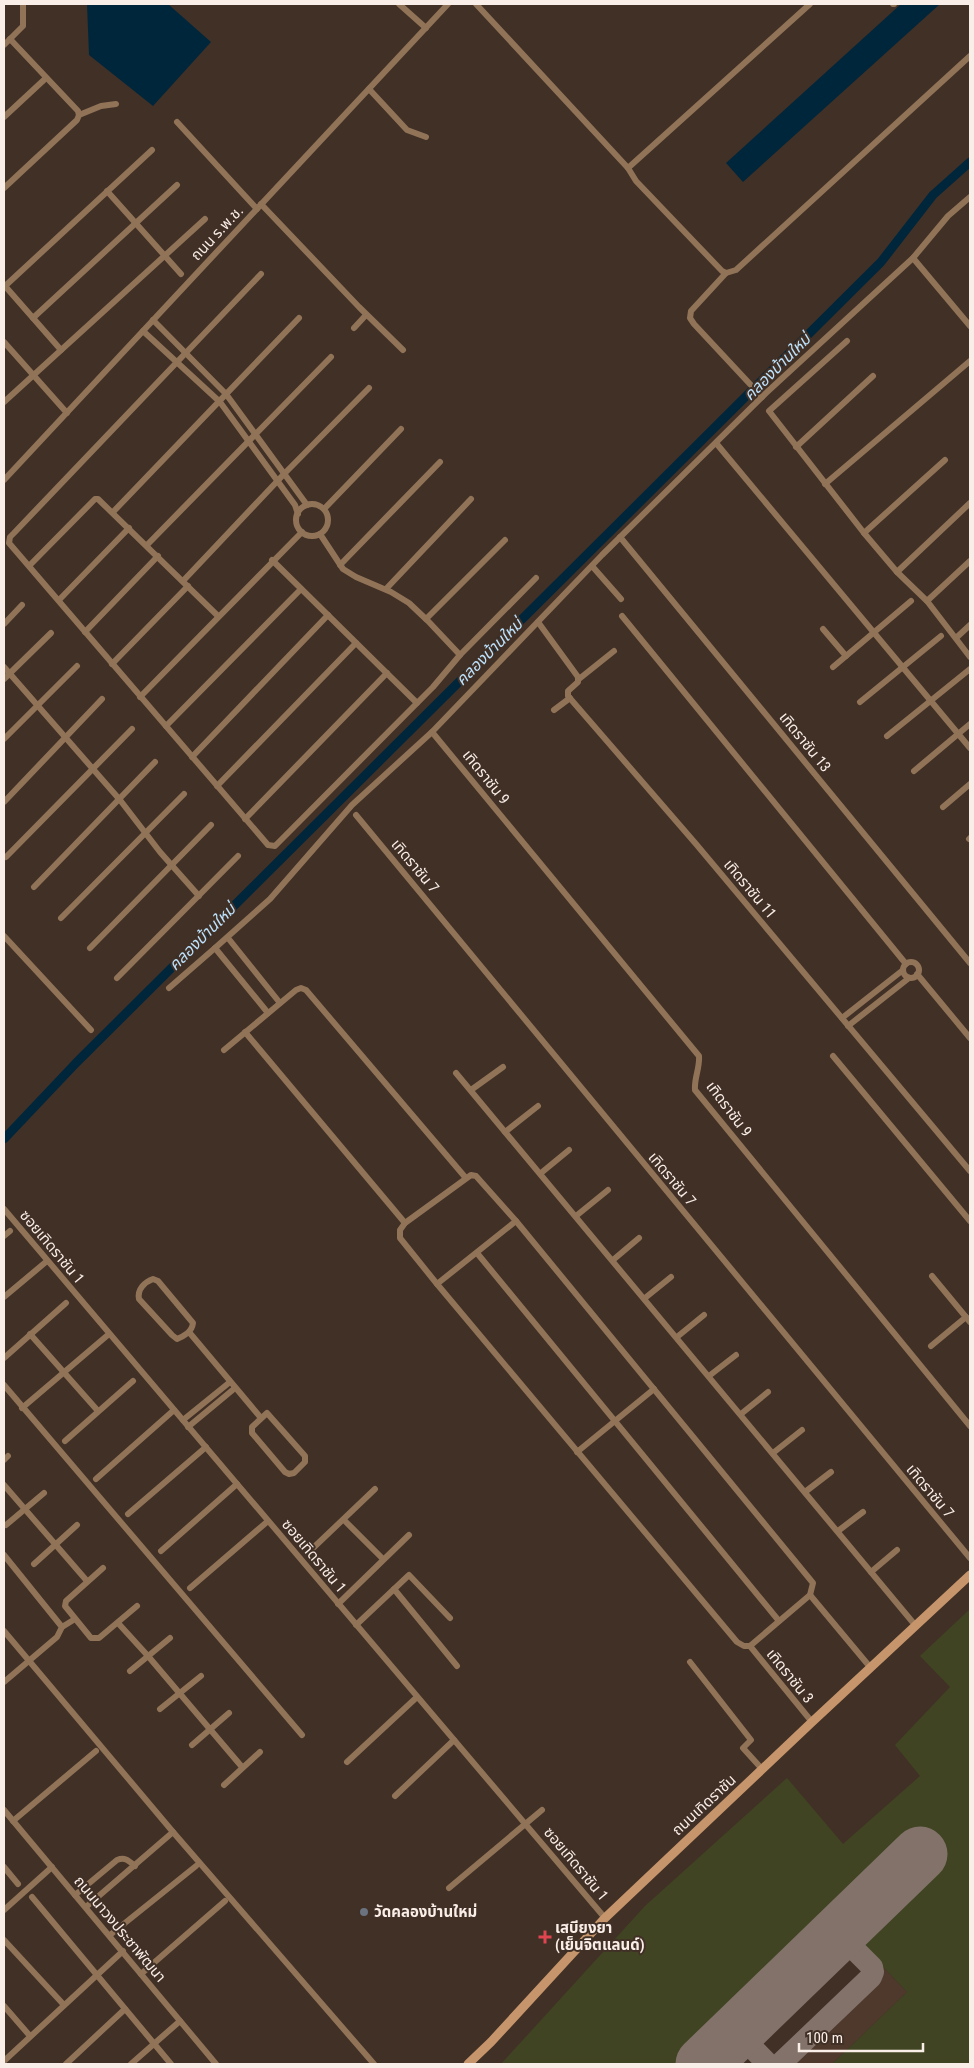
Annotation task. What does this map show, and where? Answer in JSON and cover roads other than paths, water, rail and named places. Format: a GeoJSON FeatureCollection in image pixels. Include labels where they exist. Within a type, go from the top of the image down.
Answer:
{"type":"FeatureCollection","features":[{"type":"Feature","properties":{"kind":"street"},"geometry":{"type":"LineString","coordinates":[[4,45],[23,26],[23,4]]}},
{"type":"Feature","properties":{"kind":"street"},"geometry":{"type":"LineString","coordinates":[[399,4],[426,28]]}},
{"type":"Feature","properties":{"kind":"street","name":"ถนน ร.พ.ช."},"geometry":{"type":"LineString","coordinates":[[4,480],[448,4]]}},
{"type":"Feature","properties":{"kind":"street"},"geometry":{"type":"LineString","coordinates":[[476,4],[628,168],[636,181],[726,273]]}},
{"type":"Feature","properties":{"kind":"street"},"geometry":{"type":"LineString","coordinates":[[628,168],[810,4]]}},
{"type":"Feature","properties":{"kind":"street"},"geometry":{"type":"LineString","coordinates":[[10,39],[78,111],[79,115]]}},
{"type":"Feature","properties":{"kind":"street"},"geometry":{"type":"LineString","coordinates":[[759,395],[694,324],[690,318],[691,310],[726,273],[736,270],[970,56]]}},
{"type":"Feature","properties":{"kind":"street"},"geometry":{"type":"LineString","coordinates":[[4,117],[46,78]]}},
{"type":"Feature","properties":{"kind":"street"},"geometry":{"type":"LineString","coordinates":[[369,89],[406,130],[426,137]]}},
{"type":"Feature","properties":{"kind":"street"},"geometry":{"type":"LineString","coordinates":[[4,188],[77,120],[79,115],[101,106],[116,104]]}},
{"type":"Feature","properties":{"kind":"street"},"geometry":{"type":"LineString","coordinates":[[177,122],[366,315],[403,350]]}},
{"type":"Feature","properties":{"kind":"street"},"geometry":{"type":"LineString","coordinates":[[61,350],[4,286],[152,150]]}},
{"type":"Feature","properties":{"kind":"street"},"geometry":{"type":"LineString","coordinates":[[32,318],[177,185]]}},
{"type":"Feature","properties":{"kind":"street"},"geometry":{"type":"LineString","coordinates":[[107,192],[181,274]]}},
{"type":"Feature","properties":{"kind":"street"},"geometry":{"type":"LineString","coordinates":[[169,988],[270,899],[352,805],[432,732],[620,537],[716,443],[759,395],[913,258],[948,216],[970,197]]}},
{"type":"Feature","properties":{"kind":"street"},"geometry":{"type":"LineString","coordinates":[[4,402],[205,219]]}},
{"type":"Feature","properties":{"kind":"street"},"geometry":{"type":"LineString","coordinates":[[913,258],[970,326]]}},
{"type":"Feature","properties":{"kind":"street"},"geometry":{"type":"LineString","coordinates":[[261,274],[10,537],[9,543],[30,565],[140,697],[268,845],[275,846],[417,703],[460,655],[536,578]]}},
{"type":"Feature","properties":{"kind":"street"},"geometry":{"type":"LineString","coordinates":[[354,328],[366,315]]}},
{"type":"Feature","properties":{"kind":"street"},"geometry":{"type":"LineString","coordinates":[[113,512],[299,318]]}},
{"type":"Feature","properties":{"kind":"street"},"geometry":{"type":"LineString","coordinates":[[154,320],[226,394],[307,505]]}},
{"type":"Feature","properties":{"kind":"street"},"geometry":{"type":"LineString","coordinates":[[143,331],[179,362],[220,402],[295,505],[298,514],[297,525],[302,532],[310,536],[320,534],[328,523],[324,509],[316,504],[307,505],[298,514]]}},
{"type":"Feature","properties":{"kind":"street"},"geometry":{"type":"LineString","coordinates":[[848,341],[769,412],[864,533],[897,572],[926,601],[970,657]]}},
{"type":"Feature","properties":{"kind":"street"},"geometry":{"type":"LineString","coordinates":[[4,342],[67,413]]}},
{"type":"Feature","properties":{"kind":"street"},"geometry":{"type":"LineString","coordinates":[[147,546],[330,357]]}},
{"type":"Feature","properties":{"kind":"street"},"geometry":{"type":"LineString","coordinates":[[825,484],[970,361]]}},
{"type":"Feature","properties":{"kind":"street"},"geometry":{"type":"LineString","coordinates":[[796,447],[873,376]]}},
{"type":"Feature","properties":{"kind":"street"},"geometry":{"type":"LineString","coordinates":[[112,664],[284,474],[370,388]]}},
{"type":"Feature","properties":{"kind":"street"},"geometry":{"type":"LineString","coordinates":[[324,509],[402,428]]}},
{"type":"Feature","properties":{"kind":"street"},"geometry":{"type":"LineString","coordinates":[[716,443],[970,748]]}},
{"type":"Feature","properties":{"kind":"street"},"geometry":{"type":"LineString","coordinates":[[864,533],[945,460]]}},
{"type":"Feature","properties":{"kind":"street"},"geometry":{"type":"LineString","coordinates":[[340,566],[440,462]]}},
{"type":"Feature","properties":{"kind":"street"},"geometry":{"type":"LineString","coordinates":[[30,565],[95,499],[104,503],[218,616]]}},
{"type":"Feature","properties":{"kind":"street"},"geometry":{"type":"LineString","coordinates":[[386,589],[471,499]]}},
{"type":"Feature","properties":{"kind":"street"},"geometry":{"type":"LineString","coordinates":[[897,572],[970,503]]}},
{"type":"Feature","properties":{"kind":"street"},"geometry":{"type":"LineString","coordinates":[[59,600],[129,528]]}},
{"type":"Feature","properties":{"kind":"street"},"geometry":{"type":"LineString","coordinates":[[140,697],[272,560],[302,532]]}},
{"type":"Feature","properties":{"kind":"street"},"geometry":{"type":"LineString","coordinates":[[320,534],[340,566],[356,577],[386,589],[409,604],[460,655]]}},
{"type":"Feature","properties":{"kind":"street","name":"เทิดราชัน 13"},"geometry":{"type":"LineString","coordinates":[[620,537],[970,963]]}},
{"type":"Feature","properties":{"kind":"street"},"geometry":{"type":"LineString","coordinates":[[426,619],[505,540]]}},
{"type":"Feature","properties":{"kind":"street"},"geometry":{"type":"LineString","coordinates":[[85,632],[158,556]]}},
{"type":"Feature","properties":{"kind":"street"},"geometry":{"type":"LineString","coordinates":[[272,560],[417,703]]}},
{"type":"Feature","properties":{"kind":"street"},"geometry":{"type":"LineString","coordinates":[[926,601],[970,561]]}},
{"type":"Feature","properties":{"kind":"street"},"geometry":{"type":"LineString","coordinates":[[592,566],[620,599]]}},
{"type":"Feature","properties":{"kind":"street"},"geometry":{"type":"LineString","coordinates":[[166,726],[301,588]]}},
{"type":"Feature","properties":{"kind":"street"},"geometry":{"type":"LineString","coordinates":[[833,667],[912,601]]}},
{"type":"Feature","properties":{"kind":"street"},"geometry":{"type":"LineString","coordinates":[[4,624],[22,605]]}},
{"type":"Feature","properties":{"kind":"street"},"geometry":{"type":"LineString","coordinates":[[192,757],[328,615]]}},
{"type":"Feature","properties":{"kind":"street"},"geometry":{"type":"LineString","coordinates":[[622,616],[904,967],[904,975],[909,978]]}},
{"type":"Feature","properties":{"kind":"street"},"geometry":{"type":"LineString","coordinates":[[538,622],[579,679]]}},
{"type":"Feature","properties":{"kind":"street"},"geometry":{"type":"LineString","coordinates":[[956,638],[970,625]]}},
{"type":"Feature","properties":{"kind":"street"},"geometry":{"type":"LineString","coordinates":[[823,629],[846,656]]}},
{"type":"Feature","properties":{"kind":"street"},"geometry":{"type":"LineString","coordinates":[[4,680],[51,633]]}},
{"type":"Feature","properties":{"kind":"street"},"geometry":{"type":"LineString","coordinates":[[860,702],[941,636]]}},
{"type":"Feature","properties":{"kind":"street"},"geometry":{"type":"LineString","coordinates":[[218,786],[356,642]]}},
{"type":"Feature","properties":{"kind":"street"},"geometry":{"type":"LineString","coordinates":[[554,710],[570,698],[568,691],[579,679],[614,651]]}},
{"type":"Feature","properties":{"kind":"street"},"geometry":{"type":"LineString","coordinates":[[4,739],[77,666]]}},
{"type":"Feature","properties":{"kind":"street"},"geometry":{"type":"LineString","coordinates":[[4,667],[120,800],[199,896]]}},
{"type":"Feature","properties":{"kind":"street"},"geometry":{"type":"LineString","coordinates":[[887,736],[970,669]]}},
{"type":"Feature","properties":{"kind":"street"},"geometry":{"type":"LineString","coordinates":[[246,819],[387,673]]}},
{"type":"Feature","properties":{"kind":"street","name":"เทิดราชัน 11"},"geometry":{"type":"LineString","coordinates":[[570,698],[702,851],[970,1172]]}},
{"type":"Feature","properties":{"kind":"street"},"geometry":{"type":"LineString","coordinates":[[4,802],[102,699]]}},
{"type":"Feature","properties":{"kind":"street"},"geometry":{"type":"LineString","coordinates":[[914,771],[970,724]]}},
{"type":"Feature","properties":{"kind":"street"},"geometry":{"type":"LineString","coordinates":[[6,857],[132,729]]}},
{"type":"Feature","properties":{"kind":"street","name":"เทิดราชัน 9"},"geometry":{"type":"LineString","coordinates":[[432,732],[699,1056],[699,1065],[694,1080],[696,1090],[970,1426]]}},
{"type":"Feature","properties":{"kind":"street"},"geometry":{"type":"LineString","coordinates":[[34,887],[155,762]]}},
{"type":"Feature","properties":{"kind":"street"},"geometry":{"type":"LineString","coordinates":[[943,807],[970,784]]}},
{"type":"Feature","properties":{"kind":"street"},"geometry":{"type":"LineString","coordinates":[[61,918],[184,794]]}},
{"type":"Feature","properties":{"kind":"street","name":"เทิดราชัน 7"},"geometry":{"type":"LineString","coordinates":[[356,815],[970,1558]]}},
{"type":"Feature","properties":{"kind":"street"},"geometry":{"type":"LineString","coordinates":[[90,948],[212,824]]}},
{"type":"Feature","properties":{"kind":"street"},"geometry":{"type":"LineString","coordinates":[[117,978],[238,856]]}},
{"type":"Feature","properties":{"kind":"street"},"geometry":{"type":"LineString","coordinates":[[4,936],[91,1030]]}},
{"type":"Feature","properties":{"kind":"street"},"geometry":{"type":"LineString","coordinates":[[228,938],[280,1003]]}},
{"type":"Feature","properties":{"kind":"street"},"geometry":{"type":"LineString","coordinates":[[215,948],[268,1013]]}},
{"type":"Feature","properties":{"kind":"street"},"geometry":{"type":"LineString","coordinates":[[842,1018],[911,962],[916,964],[918,974],[970,1038]]}},
{"type":"Feature","properties":{"kind":"street"},"geometry":{"type":"LineString","coordinates":[[848,1026],[909,978],[918,974]]}},
{"type":"Feature","properties":{"kind":"street"},"geometry":{"type":"LineString","coordinates":[[224,1050],[296,990],[301,988],[306,990],[465,1177]]}},
{"type":"Feature","properties":{"kind":"street"},"geometry":{"type":"LineString","coordinates":[[245,1032],[405,1223],[470,1175],[476,1176],[516,1221],[813,1583],[810,1595],[750,1646]]}},
{"type":"Feature","properties":{"kind":"street"},"geometry":{"type":"LineString","coordinates":[[833,1056],[970,1221]]}},
{"type":"Feature","properties":{"kind":"street"},"geometry":{"type":"LineString","coordinates":[[471,1090],[503,1066]]}},
{"type":"Feature","properties":{"kind":"street"},"geometry":{"type":"LineString","coordinates":[[456,1073],[915,1625]]}},
{"type":"Feature","properties":{"kind":"street"},"geometry":{"type":"LineString","coordinates":[[506,1132],[538,1106]]}},
{"type":"Feature","properties":{"kind":"street"},"geometry":{"type":"LineString","coordinates":[[541,1173],[569,1150]]}},
{"type":"Feature","properties":{"kind":"street"},"geometry":{"type":"LineString","coordinates":[[576,1216],[608,1190]]}},
{"type":"Feature","properties":{"kind":"street","name":"ซอยเทิดราชัน 1"},"geometry":{"type":"LineString","coordinates":[[4,1209],[605,1918]]}},
{"type":"Feature","properties":{"kind":"street"},"geometry":{"type":"LineString","coordinates":[[437,1284],[516,1221]]}},
{"type":"Feature","properties":{"kind":"street","name":"เทิดราชัน 3"},"geometry":{"type":"LineString","coordinates":[[405,1223],[400,1230],[400,1238],[437,1284],[737,1642],[744,1646],[750,1646],[812,1722]]}},
{"type":"Feature","properties":{"kind":"street"},"geometry":{"type":"LineString","coordinates":[[4,1236],[10,1231]]}},
{"type":"Feature","properties":{"kind":"street"},"geometry":{"type":"LineString","coordinates":[[613,1260],[639,1238]]}},
{"type":"Feature","properties":{"kind":"street"},"geometry":{"type":"LineString","coordinates":[[476,1253],[779,1621]]}},
{"type":"Feature","properties":{"kind":"street"},"geometry":{"type":"LineString","coordinates":[[4,1298],[48,1261]]}},
{"type":"Feature","properties":{"kind":"street"},"geometry":{"type":"LineString","coordinates":[[932,1276],[968,1319],[932,1346]]}},
{"type":"Feature","properties":{"kind":"street"},"geometry":{"type":"LineString","coordinates":[[645,1298],[671,1277]]}},
{"type":"Feature","properties":{"kind":"street"},"geometry":{"type":"LineString","coordinates":[[149,1280],[158,1281],[193,1323],[189,1332],[176,1339],[138,1299],[137,1293],[139,1289],[149,1280]]}},
{"type":"Feature","properties":{"kind":"street"},"geometry":{"type":"LineString","coordinates":[[4,1358],[66,1303]]}},
{"type":"Feature","properties":{"kind":"street"},"geometry":{"type":"LineString","coordinates":[[677,1337],[704,1316]]}},
{"type":"Feature","properties":{"kind":"street"},"geometry":{"type":"LineString","coordinates":[[189,1332],[261,1418]]}},
{"type":"Feature","properties":{"kind":"street"},"geometry":{"type":"LineString","coordinates":[[30,1334],[98,1411]]}},
{"type":"Feature","properties":{"kind":"street"},"geometry":{"type":"LineString","coordinates":[[22,1408],[110,1334]]}},
{"type":"Feature","properties":{"kind":"street"},"geometry":{"type":"LineString","coordinates":[[709,1376],[736,1355]]}},
{"type":"Feature","properties":{"kind":"street"},"geometry":{"type":"LineString","coordinates":[[64,1441],[133,1381]]}},
{"type":"Feature","properties":{"kind":"street"},"geometry":{"type":"LineString","coordinates":[[183,1420],[230,1382]]}},
{"type":"Feature","properties":{"kind":"street"},"geometry":{"type":"LineString","coordinates":[[4,1385],[302,1735]]}},
{"type":"Feature","properties":{"kind":"street"},"geometry":{"type":"LineString","coordinates":[[188,1427],[235,1388]]}},
{"type":"Feature","properties":{"kind":"street"},"geometry":{"type":"LineString","coordinates":[[577,1452],[654,1389]]}},
{"type":"Feature","properties":{"kind":"street"},"geometry":{"type":"LineString","coordinates":[[741,1414],[768,1392]]}},
{"type":"Feature","properties":{"kind":"street"},"geometry":{"type":"LineString","coordinates":[[96,1479],[174,1410]]}},
{"type":"Feature","properties":{"kind":"street"},"geometry":{"type":"LineString","coordinates":[[267,1413],[270,1414],[304,1456],[305,1462],[294,1473],[289,1474],[285,1472],[252,1433],[252,1427],[261,1418],[267,1413]]}},
{"type":"Feature","properties":{"kind":"street"},"geometry":{"type":"LineString","coordinates":[[773,1453],[802,1430]]}},
{"type":"Feature","properties":{"kind":"street"},"geometry":{"type":"LineString","coordinates":[[128,1514],[206,1447]]}},
{"type":"Feature","properties":{"kind":"street"},"geometry":{"type":"LineString","coordinates":[[805,1492],[831,1472]]}},
{"type":"Feature","properties":{"kind":"street"},"geometry":{"type":"LineString","coordinates":[[161,1551],[237,1484]]}},
{"type":"Feature","properties":{"kind":"street"},"geometry":{"type":"LineString","coordinates":[[4,1485],[87,1581]]}},
{"type":"Feature","properties":{"kind":"street"},"geometry":{"type":"LineString","coordinates":[[311,1550],[375,1489]]}},
{"type":"Feature","properties":{"kind":"street"},"geometry":{"type":"LineString","coordinates":[[6,1526],[44,1493]]}},
{"type":"Feature","properties":{"kind":"street"},"geometry":{"type":"LineString","coordinates":[[838,1531],[863,1512]]}},
{"type":"Feature","properties":{"kind":"street"},"geometry":{"type":"LineString","coordinates":[[344,1520],[383,1559]]}},
{"type":"Feature","properties":{"kind":"street"},"geometry":{"type":"LineString","coordinates":[[190,1588],[268,1521]]}},
{"type":"Feature","properties":{"kind":"street"},"geometry":{"type":"LineString","coordinates":[[34,1564],[77,1525]]}},
{"type":"Feature","properties":{"kind":"street"},"geometry":{"type":"LineString","coordinates":[[338,1604],[409,1535]]}},
{"type":"Feature","properties":{"kind":"street"},"geometry":{"type":"LineString","coordinates":[[871,1572],[897,1550]]}},
{"type":"Feature","properties":{"kind":"street"},"geometry":{"type":"LineString","coordinates":[[4,1555],[62,1627]]}},
{"type":"Feature","properties":{"kind":"street"},"geometry":{"type":"LineString","coordinates":[[103,1568],[66,1601],[65,1606],[91,1638],[95,1639],[138,1606]]}},
{"type":"Feature","properties":{"kind":"street"},"geometry":{"type":"LineString","coordinates":[[356,1624],[409,1575],[450,1618]]}},
{"type":"Feature","properties":{"kind":"street","name":"ถนนเทิดราชัน"},"geometry":{"type":"LineString","coordinates":[[468,2064],[491,2042],[605,1918],[970,1575]]}},
{"type":"Feature","properties":{"kind":"street"},"geometry":{"type":"LineString","coordinates":[[394,1589],[457,1666]]}},
{"type":"Feature","properties":{"kind":"street"},"geometry":{"type":"LineString","coordinates":[[810,1595],[870,1667]]}},
{"type":"Feature","properties":{"kind":"street"},"geometry":{"type":"LineString","coordinates":[[4,1682],[57,1637],[62,1627],[75,1619]]}},
{"type":"Feature","properties":{"kind":"street"},"geometry":{"type":"LineString","coordinates":[[118,1623],[242,1767]]}},
{"type":"Feature","properties":{"kind":"street"},"geometry":{"type":"LineString","coordinates":[[4,1631],[173,1832],[374,2064]]}},
{"type":"Feature","properties":{"kind":"street"},"geometry":{"type":"LineString","coordinates":[[130,1671],[170,1638]]}},
{"type":"Feature","properties":{"kind":"street"},"geometry":{"type":"LineString","coordinates":[[690,1662],[751,1740],[743,1748],[762,1770]]}},
{"type":"Feature","properties":{"kind":"street"},"geometry":{"type":"LineString","coordinates":[[160,1709],[201,1676]]}},
{"type":"Feature","properties":{"kind":"street"},"geometry":{"type":"LineString","coordinates":[[347,1762],[417,1697]]}},
{"type":"Feature","properties":{"kind":"street"},"geometry":{"type":"LineString","coordinates":[[192,1745],[229,1714]]}},
{"type":"Feature","properties":{"kind":"street"},"geometry":{"type":"LineString","coordinates":[[395,1796],[454,1740]]}},
{"type":"Feature","properties":{"kind":"street"},"geometry":{"type":"LineString","coordinates":[[13,1821],[96,1751]]}},
{"type":"Feature","properties":{"kind":"street"},"geometry":{"type":"LineString","coordinates":[[224,1785],[260,1752]]}},
{"type":"Feature","properties":{"kind":"street","name":"ถนนนาวงประชาพัฒนา"},"geometry":{"type":"LineString","coordinates":[[4,1810],[216,2064]]}},
{"type":"Feature","properties":{"kind":"street"},"geometry":{"type":"LineString","coordinates":[[449,1888],[542,1810]]}},
{"type":"Feature","properties":{"kind":"street"},"geometry":{"type":"LineString","coordinates":[[86,1907],[173,1832]]}},
{"type":"Feature","properties":{"kind":"street"},"geometry":{"type":"LineString","coordinates":[[75,1895],[117,1860],[123,1858],[129,1860],[135,1866]]}},
{"type":"Feature","properties":{"kind":"street"},"geometry":{"type":"LineString","coordinates":[[110,1935],[196,1866]]}},
{"type":"Feature","properties":{"kind":"street"},"geometry":{"type":"LineString","coordinates":[[4,1867],[18,1884]]}},
{"type":"Feature","properties":{"kind":"street"},"geometry":{"type":"LineString","coordinates":[[4,1910],[52,1867]]}},
{"type":"Feature","properties":{"kind":"street"},"geometry":{"type":"LineString","coordinates":[[32,1897],[171,2064]]}},
{"type":"Feature","properties":{"kind":"street"},"geometry":{"type":"LineString","coordinates":[[142,1974],[225,1902]]}},
{"type":"Feature","properties":{"kind":"street"},"geometry":{"type":"LineString","coordinates":[[4,1940],[64,2005]]}},
{"type":"Feature","properties":{"kind":"street"},"geometry":{"type":"LineString","coordinates":[[4,2061],[123,1951]]}},
{"type":"Feature","properties":{"kind":"street"},"geometry":{"type":"LineString","coordinates":[[4,2006],[30,2036]]}},
{"type":"Feature","properties":{"kind":"street"},"geometry":{"type":"LineString","coordinates":[[66,2064],[125,2009]]}},
{"type":"Feature","properties":{"kind":"street"},"geometry":{"type":"LineString","coordinates":[[131,2064],[180,2021]]}},
{"type":"Feature","properties":{"kind":"water"},"geometry":{"type":"Polygon","coordinates":[[[87,4],[168,4],[211,42],[153,106],[89,55],[87,4]]]}},
{"type":"Feature","properties":{"kind":"water"},"geometry":{"type":"Polygon","coordinates":[[[901,4],[940,4],[743,182],[726,163],[901,4]]]}},
{"type":"Feature","properties":{"kind":"waterway","name":"คลองบ้านใหม่"},"geometry":{"type":"LineString","coordinates":[[4,1139],[76,1063],[881,262],[933,195],[970,162]]}},
{"type":"Feature","properties":{"kind":"place","name":"วัดคลองบ้านใหม่"},"geometry":{"type":"Point","coordinates":[364,1912]}},
{"type":"Feature","properties":{"kind":"place","name":"เสบียงยา (เย็นจิตแลนด์)"},"geometry":{"type":"Point","coordinates":[545,1937]}}]}
